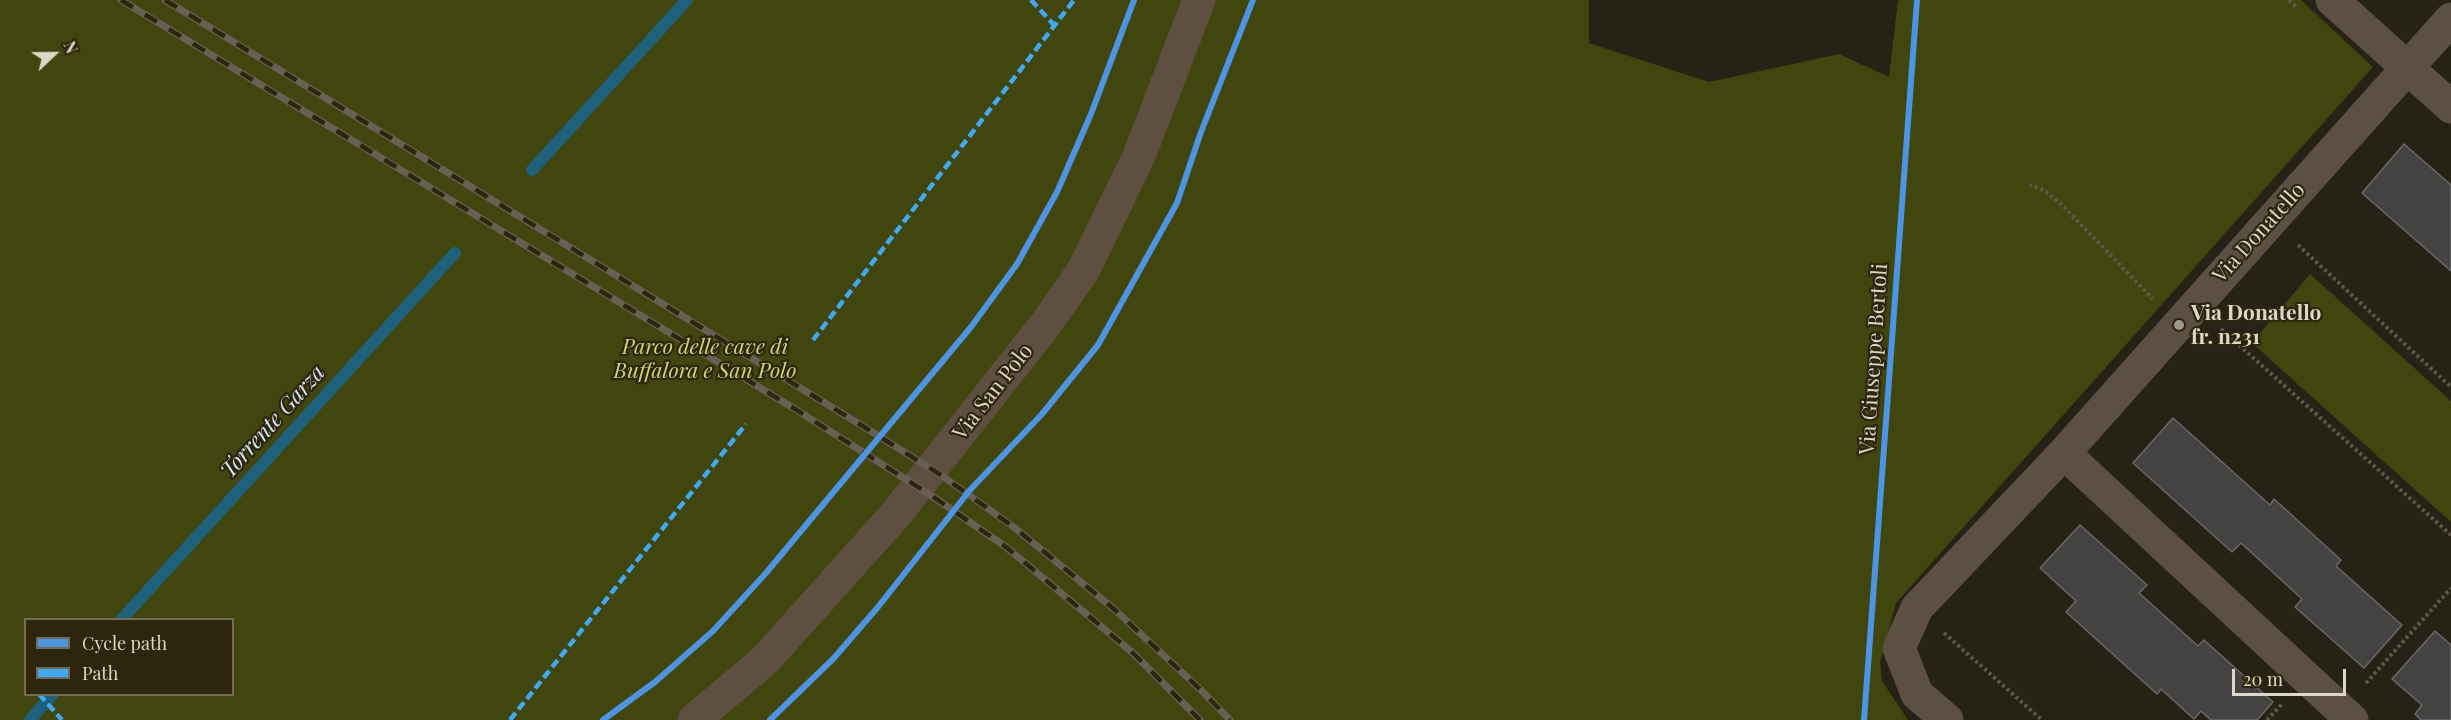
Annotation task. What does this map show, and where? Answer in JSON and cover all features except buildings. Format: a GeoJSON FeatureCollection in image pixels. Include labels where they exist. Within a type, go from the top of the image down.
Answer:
{"type":"FeatureCollection","features":[{"type":"Feature","properties":{"kind":"main road","name":"Via San Polo"},"geometry":{"type":"LineString","coordinates":[[694,720],[765,660],[896,514],[1083,271],[1139,156],[1199,0]]}},
{"type":"Feature","properties":{"kind":"street"},"geometry":{"type":"LineString","coordinates":[[2319,8],[2407,67],[2451,107]]}},
{"type":"Feature","properties":{"kind":"street","name":"Via Donatello"},"geometry":{"type":"LineString","coordinates":[[1947,720],[1917,694],[1899,648],[1917,608],[2064,453],[2451,19]]}},
{"type":"Feature","properties":{"kind":"street"},"geometry":{"type":"LineString","coordinates":[[2064,453],[2347,715]]}},
{"type":"Feature","properties":{"kind":"path"},"geometry":{"type":"LineString","coordinates":[[2289,0],[2319,8]]}},
{"type":"Feature","properties":{"kind":"path"},"geometry":{"type":"LineString","coordinates":[[2029,185],[2044,190],[2062,205],[2153,299],[2145,308]]}},
{"type":"Feature","properties":{"kind":"path"},"geometry":{"type":"LineString","coordinates":[[2271,220],[2451,387]]}},
{"type":"Feature","properties":{"kind":"path"},"geometry":{"type":"LineString","coordinates":[[2214,322],[2451,535]]}},
{"type":"Feature","properties":{"kind":"path"},"geometry":{"type":"LineString","coordinates":[[2347,715],[2451,588]]}},
{"type":"Feature","properties":{"kind":"path"},"geometry":{"type":"LineString","coordinates":[[1917,608],[2042,720]]}},
{"type":"Feature","properties":{"kind":"green space","name":"Parco delle cave di Buffalora e San Polo"},"geometry":{"type":"Polygon","coordinates":[[[0,0],[1589,0],[1589,43],[1709,82],[1839,54],[1889,77],[1898,0],[2301,0],[2373,67],[1896,603],[1880,662],[1882,681],[1908,720],[0,720],[0,0]]]}},
{"type":"Feature","properties":{"kind":"green space"},"geometry":{"type":"Polygon","coordinates":[[[2310,274],[2451,401],[2451,522],[2252,343],[2310,274]]]}},
{"type":"Feature","properties":{"kind":"waterway","name":"Torrente Garza"},"geometry":{"type":"LineString","coordinates":[[532,170],[687,0]]}},
{"type":"Feature","properties":{"kind":"waterway","name":"Torrente Garza"},"geometry":{"type":"LineString","coordinates":[[123,618],[455,253]]}},
{"type":"Feature","properties":{"kind":"waterway","name":"Torrente Garza"},"geometry":{"type":"LineString","coordinates":[[30,720],[51,696]]}},
{"type":"Feature","properties":{"kind":"railway"},"geometry":{"type":"LineString","coordinates":[[121,0],[795,409],[932,496],[1006,547],[1133,653],[1200,720]]}},
{"type":"Feature","properties":{"kind":"railway"},"geometry":{"type":"LineString","coordinates":[[165,0],[941,475],[1015,528],[1114,609],[1230,720]]}},
{"type":"Feature","properties":{"kind":"marked path"},"geometry":{"type":"LineString","coordinates":[[1031,0],[1054,25]]}},
{"type":"Feature","properties":{"kind":"marked path"},"geometry":{"type":"LineString","coordinates":[[813,340],[1074,0]]}},
{"type":"Feature","properties":{"kind":"marked path"},"geometry":{"type":"LineString","coordinates":[[510,720],[746,424]]}},
{"type":"Feature","properties":{"kind":"marked path"},"geometry":{"type":"LineString","coordinates":[[41,696],[62,720]]}},
{"type":"Feature","properties":{"kind":"cycle path"},"geometry":{"type":"LineString","coordinates":[[603,720],[655,682],[713,631],[766,573],[971,327],[1017,264],[1057,192],[1091,114],[1134,0]]}},
{"type":"Feature","properties":{"kind":"cycle path"},"geometry":{"type":"LineString","coordinates":[[770,720],[834,658],[878,607],[970,490],[1042,414],[1098,345],[1177,203],[1201,132],[1253,0]]}},
{"type":"Feature","properties":{"kind":"cycle path","name":"Via Giuseppe Bertoli"},"geometry":{"type":"LineString","coordinates":[[1864,720],[1917,0]]}},
{"type":"Feature","properties":{"kind":"place","name":"Via Donatello fr. n231"},"geometry":{"type":"Point","coordinates":[2179,325]}}]}
